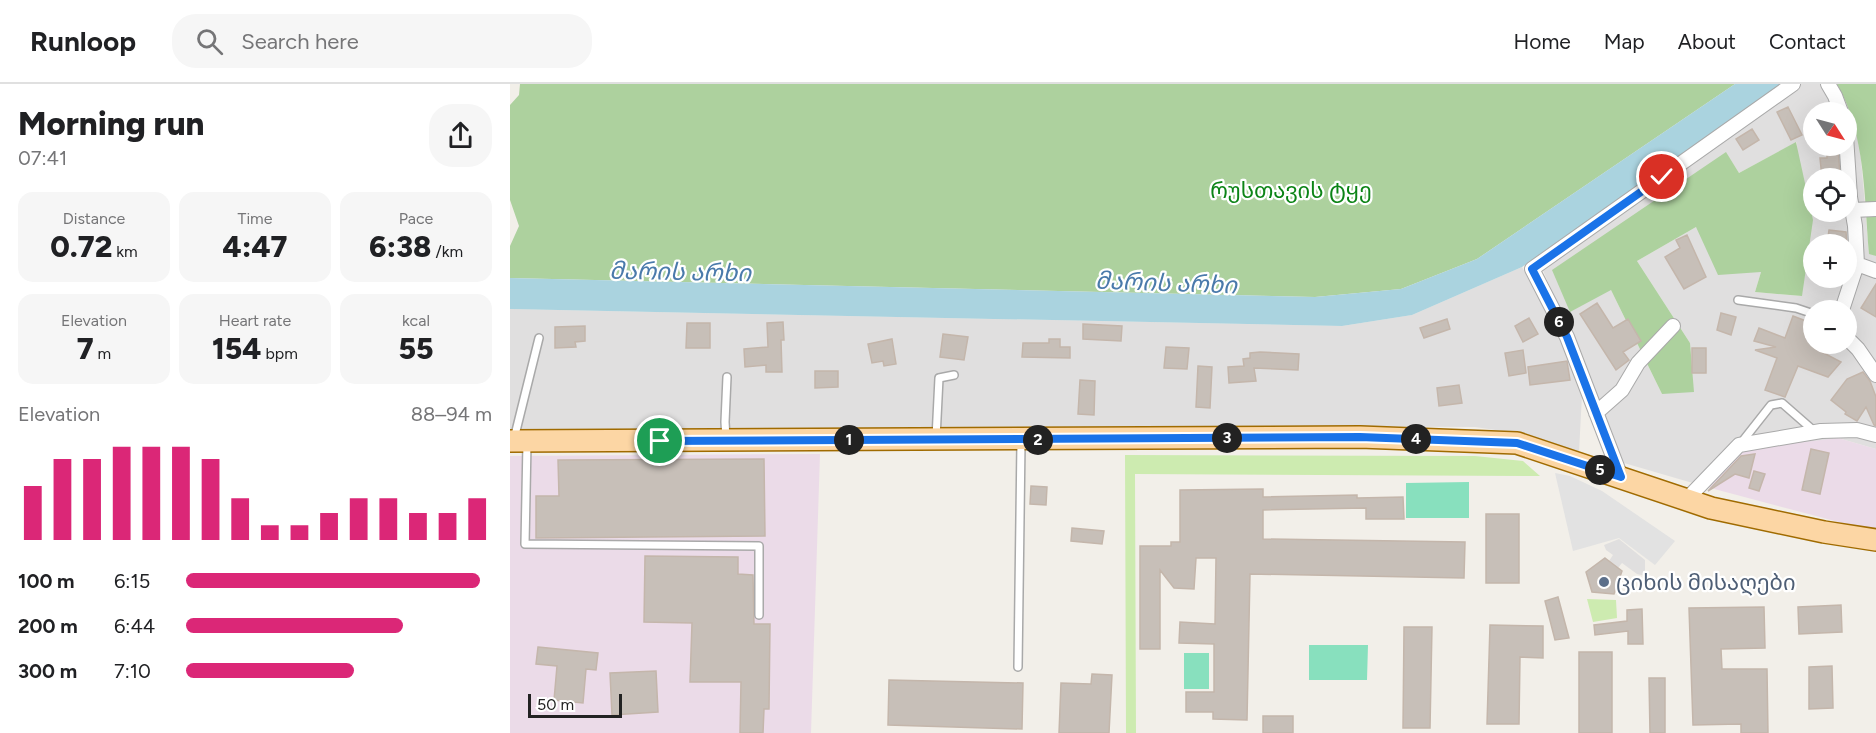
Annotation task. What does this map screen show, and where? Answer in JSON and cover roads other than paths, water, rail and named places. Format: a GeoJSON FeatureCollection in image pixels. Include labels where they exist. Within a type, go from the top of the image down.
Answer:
{"type":"FeatureCollection","features":[{"type":"Feature","properties":{"kind":"main road"},"geometry":{"type":"LineString","coordinates":[[517,442],[1360,437],[1517,443],[1711,508],[1824,532],[1876,540]]}},
{"type":"Feature","properties":{"kind":"street"},"geometry":{"type":"LineString","coordinates":[[1621,477],[1567,337],[1532,269],[1793,84]]}},
{"type":"Feature","properties":{"kind":"street"},"geometry":{"type":"LineString","coordinates":[[1828,84],[1837,102]]}},
{"type":"Feature","properties":{"kind":"street"},"geometry":{"type":"LineString","coordinates":[[1857,210],[1876,209]]}},
{"type":"Feature","properties":{"kind":"street"},"geometry":{"type":"LineString","coordinates":[[1857,264],[1876,271]]}},
{"type":"Feature","properties":{"kind":"street"},"geometry":{"type":"LineString","coordinates":[[1596,413],[1622,390],[1638,363],[1672,326]]}},
{"type":"Feature","properties":{"kind":"street"},"geometry":{"type":"LineString","coordinates":[[1857,348],[1876,375]]}},
{"type":"Feature","properties":{"kind":"street"},"geometry":{"type":"LineString","coordinates":[[1686,500],[1739,445],[1815,432],[1857,430],[1876,435]]}},
{"type":"Feature","properties":{"kind":"lane"},"geometry":{"type":"LineString","coordinates":[[1738,300],[1803,310]]}},
{"type":"Feature","properties":{"kind":"lane"},"geometry":{"type":"LineString","coordinates":[[539,338],[517,442],[525,544],[759,546],[759,615]]}},
{"type":"Feature","properties":{"kind":"lane"},"geometry":{"type":"LineString","coordinates":[[937,440],[939,378],[954,375]]}},
{"type":"Feature","properties":{"kind":"lane"},"geometry":{"type":"LineString","coordinates":[[727,377],[725,422],[727,441]]}},
{"type":"Feature","properties":{"kind":"lane"},"geometry":{"type":"LineString","coordinates":[[1739,445],[1771,405],[1782,403],[1815,432]]}},
{"type":"Feature","properties":{"kind":"lane"},"geometry":{"type":"LineString","coordinates":[[1018,668],[1021,440]]}},
{"type":"Feature","properties":{"kind":"water"},"geometry":{"type":"Polygon","coordinates":[[[1735,84],[1782,84],[1522,267],[1412,315],[1342,326],[510,309],[510,278],[1315,297],[1401,289],[1477,259],[1735,84]]]}},
{"type":"Feature","properties":{"kind":"place","name":"ციხის მისაღები"},"geometry":{"type":"Point","coordinates":[1604,582]}},
{"type":"Feature","properties":{"kind":"park label","name":"რუსთავის ტყე"},"geometry":{"type":"Point","coordinates":[1291,190]}},
{"type":"Feature","properties":{"kind":"water label","name":"მარის არხი"},"geometry":{"type":"Point","coordinates":[680,272]}},
{"type":"Feature","properties":{"kind":"water label","name":"მარის არხი"},"geometry":{"type":"Point","coordinates":[1166,283]}}]}
